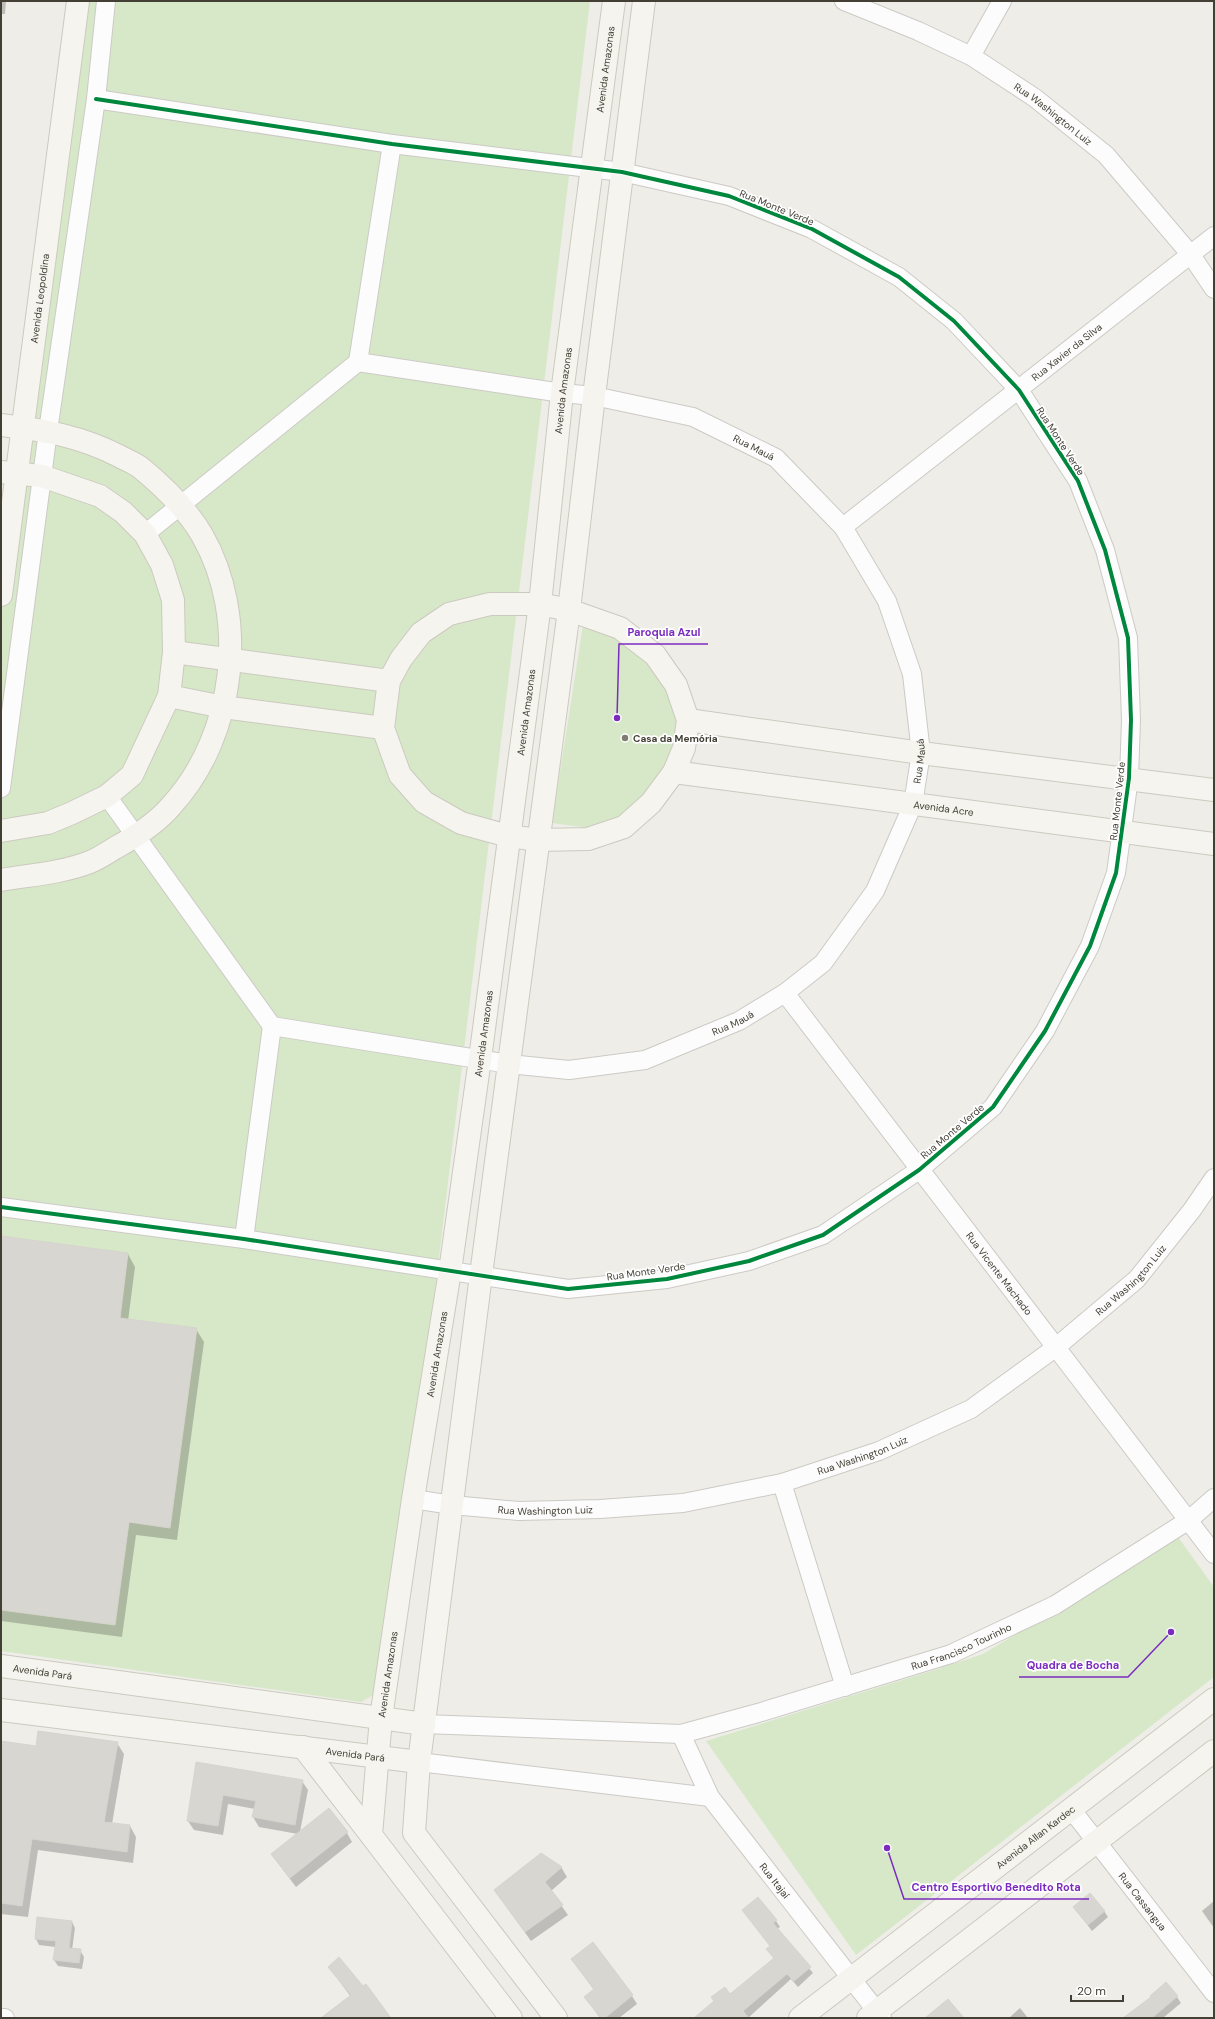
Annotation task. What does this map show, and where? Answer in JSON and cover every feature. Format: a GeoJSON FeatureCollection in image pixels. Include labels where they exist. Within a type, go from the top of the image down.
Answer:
{"type":"FeatureCollection","features":[{"type":"Feature","properties":{"kind":"main road","name":"Avenida Leopoldina"},"geometry":{"type":"LineString","coordinates":[[1,595],[11,426],[78,1]]}},
{"type":"Feature","properties":{"kind":"main road","name":"Avenida Amazonas"},"geometry":{"type":"LineString","coordinates":[[371,1835],[376,1756],[381,1718],[413,1499],[450,1271],[480,1059],[508,836],[540,604],[562,393],[614,1]]}},
{"type":"Feature","properties":{"kind":"main road"},"geometry":{"type":"LineString","coordinates":[[556,2018],[414,1832],[424,1724],[481,1275],[569,610],[594,396],[644,1]]}},
{"type":"Feature","properties":{"kind":"main road"},"geometry":{"type":"LineString","coordinates":[[1,880],[55,871],[90,862],[137,836],[172,806],[192,779],[208,748],[223,707],[231,661],[226,606],[217,568],[202,535],[181,505],[140,467],[98,446],[48,431],[11,426]]}},
{"type":"Feature","properties":{"kind":"main road"},"geometry":{"type":"LineString","coordinates":[[1,831],[48,823],[107,796],[132,775],[169,696],[174,652],[173,600],[162,566],[145,534],[123,512],[100,496],[42,476],[8,472]]}},
{"type":"Feature","properties":{"kind":"main road"},"geometry":{"type":"LineString","coordinates":[[490,604],[540,604],[569,610],[620,628],[655,655],[676,685],[688,720],[684,748],[674,772],[651,803],[624,827],[588,839],[538,840],[508,836],[461,823],[424,802],[400,775],[383,728],[389,681],[401,659],[421,633],[449,614],[490,604]]}},
{"type":"Feature","properties":{"kind":"main road"},"geometry":{"type":"LineString","coordinates":[[174,652],[231,661],[389,681]]}},
{"type":"Feature","properties":{"kind":"main road"},"geometry":{"type":"LineString","coordinates":[[169,696],[223,707],[383,728]]}},
{"type":"Feature","properties":{"kind":"main road"},"geometry":{"type":"LineString","coordinates":[[688,720],[921,753],[1129,778],[1214,790]]}},
{"type":"Feature","properties":{"kind":"main road","name":"Avenida Acre"},"geometry":{"type":"LineString","coordinates":[[674,772],[1214,844]]}},
{"type":"Feature","properties":{"kind":"main road","name":"Avenida Pará"},"geometry":{"type":"LineString","coordinates":[[1,1666],[424,1724]]}},
{"type":"Feature","properties":{"kind":"main road","name":"Avenida Allan Kardec"},"geometry":{"type":"LineString","coordinates":[[800,2018],[1214,1698]]}},
{"type":"Feature","properties":{"kind":"main road","name":"Avenida Pará"},"geometry":{"type":"LineString","coordinates":[[1,1710],[420,1762]]}},
{"type":"Feature","properties":{"kind":"main road"},"geometry":{"type":"LineString","coordinates":[[303,1747],[511,2018]]}},
{"type":"Feature","properties":{"kind":"main road"},"geometry":{"type":"LineString","coordinates":[[875,2016],[1214,1751]]}},
{"type":"Feature","properties":{"kind":"street"},"geometry":{"type":"LineString","coordinates":[[1,788],[48,431],[96,99],[106,1]]}},
{"type":"Feature","properties":{"kind":"street","name":"Rua Washington Luiz"},"geometry":{"type":"LineString","coordinates":[[844,1],[918,30],[971,56],[1035,98],[1106,155],[1191,255],[1214,289]]}},
{"type":"Feature","properties":{"kind":"street"},"geometry":{"type":"LineString","coordinates":[[971,56],[1002,1]]}},
{"type":"Feature","properties":{"kind":"street","name":"Rua Monte Verde"},"geometry":{"type":"LineString","coordinates":[[1,1207],[244,1239],[568,1289],[667,1279],[749,1261],[823,1235],[919,1170],[993,1107],[1045,1031],[1090,946],[1116,873],[1129,778],[1131,720],[1128,638],[1105,550],[1078,481],[1018,390],[954,321],[899,277],[812,229],[729,196],[622,172],[392,144],[96,99]]}},
{"type":"Feature","properties":{"kind":"street"},"geometry":{"type":"LineString","coordinates":[[145,534],[358,362],[392,144]]}},
{"type":"Feature","properties":{"kind":"street","name":"Rua Xavier da Silva"},"geometry":{"type":"LineString","coordinates":[[843,527],[1214,236]]}},
{"type":"Feature","properties":{"kind":"street","name":"Rua Mauá"},"geometry":{"type":"LineString","coordinates":[[272,1026],[509,1064],[569,1070],[645,1060],[739,1021],[785,993],[823,963],[875,891],[913,804],[921,753],[912,674],[887,601],[843,527],[776,458],[693,417],[594,396],[562,393],[358,362]]}},
{"type":"Feature","properties":{"kind":"street"},"geometry":{"type":"LineString","coordinates":[[107,796],[272,1026],[244,1239]]}},
{"type":"Feature","properties":{"kind":"street","name":"Rua Vicente Machado"},"geometry":{"type":"LineString","coordinates":[[785,993],[1214,1554]]}},
{"type":"Feature","properties":{"kind":"street","name":"Rua Washington Luiz"},"geometry":{"type":"LineString","coordinates":[[413,1499],[452,1505],[519,1511],[615,1508],[683,1503],[782,1483],[879,1452],[971,1409],[1055,1348],[1136,1279],[1192,1210],[1214,1178]]}},
{"type":"Feature","properties":{"kind":"street"},"geometry":{"type":"LineString","coordinates":[[782,1483],[845,1687]]}},
{"type":"Feature","properties":{"kind":"street","name":"Rua Francisco Tourinho"},"geometry":{"type":"LineString","coordinates":[[681,1734],[845,1687],[951,1654],[1055,1605],[1189,1520],[1214,1498]]}},
{"type":"Feature","properties":{"kind":"street","name":"Avenida Pará"},"geometry":{"type":"LineString","coordinates":[[424,1724],[681,1734]]}},
{"type":"Feature","properties":{"kind":"street","name":"Rua Itajaí"},"geometry":{"type":"LineString","coordinates":[[681,1734],[710,1797],[851,1978],[875,2016]]}},
{"type":"Feature","properties":{"kind":"street","name":"Avenida Pará"},"geometry":{"type":"LineString","coordinates":[[420,1762],[710,1797]]}},
{"type":"Feature","properties":{"kind":"street","name":"Rua Cassangua"},"geometry":{"type":"LineString","coordinates":[[1071,1809],[1214,1993]]}},
{"type":"Feature","properties":{"kind":"green space"},"geometry":{"type":"Polygon","coordinates":[[[78,1],[590,1],[410,1499],[375,1694],[361,1702],[1,1651],[1,599],[78,1]]]}},
{"type":"Feature","properties":{"kind":"green space"},"geometry":{"type":"Polygon","coordinates":[[[583,625],[612,634],[648,660],[669,688],[678,721],[668,770],[620,821],[589,828],[552,823],[583,625]]]}},
{"type":"Feature","properties":{"kind":"green space"},"geometry":{"type":"Polygon","coordinates":[[[1178,1537],[1214,1587],[1214,1677],[856,1955],[706,1741],[941,1668],[950,1660],[953,1664],[983,1654],[1178,1537]]]}},
{"type":"Feature","properties":{"kind":"building"},"geometry":{"type":"Polygon","coordinates":[[[1,1236],[128,1253],[120,1318],[197,1328],[170,1528],[129,1522],[115,1625],[1,1610],[1,1236]]]}},
{"type":"Feature","properties":{"kind":"building"},"geometry":{"type":"Polygon","coordinates":[[[38,1731],[118,1742],[104,1822],[130,1825],[127,1852],[32,1839],[22,1906],[1,1903],[1,1741],[36,1746],[38,1731]]]}},
{"type":"Feature","properties":{"kind":"building"},"geometry":{"type":"Polygon","coordinates":[[[196,1762],[303,1780],[295,1825],[252,1817],[256,1801],[223,1795],[218,1826],[187,1821],[196,1762]]]}},
{"type":"Feature","properties":{"kind":"building"},"geometry":{"type":"Polygon","coordinates":[[[329,1808],[348,1832],[290,1878],[271,1854],[329,1808]]]}},
{"type":"Feature","properties":{"kind":"building"},"geometry":{"type":"Polygon","coordinates":[[[541,1853],[562,1867],[545,1882],[563,1905],[525,1932],[494,1890],[541,1853]]]}},
{"type":"Feature","properties":{"kind":"building"},"geometry":{"type":"Polygon","coordinates":[[[1090,1893],[1105,1911],[1088,1925],[1073,1907],[1090,1893]]]}},
{"type":"Feature","properties":{"kind":"building"},"geometry":{"type":"Polygon","coordinates":[[[758,1897],[777,1920],[773,1923],[811,1967],[794,1981],[787,1974],[743,2011],[749,2018],[694,2018],[714,2001],[711,1997],[725,1987],[730,1994],[774,1958],[766,1949],[770,1946],[742,1910],[758,1897]]]}},
{"type":"Feature","properties":{"kind":"building"},"geometry":{"type":"Polygon","coordinates":[[[37,1917],[72,1921],[69,1948],[81,1949],[79,1963],[53,1960],[56,1941],[35,1939],[37,1917]]]}},
{"type":"Feature","properties":{"kind":"building"},"geometry":{"type":"Polygon","coordinates":[[[593,1942],[633,1995],[605,2018],[601,2018],[584,1997],[594,1989],[571,1959],[593,1942]]]}},
{"type":"Feature","properties":{"kind":"building"},"geometry":{"type":"Polygon","coordinates":[[[339,1957],[363,1986],[366,1984],[391,2018],[321,2018],[351,1995],[328,1967],[339,1957]]]}},
{"type":"Feature","properties":{"kind":"building"},"geometry":{"type":"Polygon","coordinates":[[[1166,1982],[1178,1996],[1152,2018],[1123,2018],[1151,1997],[1150,1996],[1166,1982]]]}},
{"type":"Feature","properties":{"kind":"building"},"geometry":{"type":"Polygon","coordinates":[[[948,1999],[964,2018],[925,2018],[948,1999]]]}},
{"type":"Feature","properties":{"kind":"cycle path"},"geometry":{"type":"LineString","coordinates":[[1,1207],[244,1239],[568,1289],[667,1279],[749,1261],[823,1235],[919,1170],[993,1107],[1045,1031],[1090,946],[1116,873],[1129,778],[1131,720],[1128,638],[1105,550],[1078,481],[1019,390],[954,321],[899,277],[812,229],[729,196],[622,172],[392,144],[96,99]]}},
{"type":"Feature","properties":{"kind":"place","name":"Paroquia Azul"},"geometry":{"type":"Point","coordinates":[617,718]}},
{"type":"Feature","properties":{"kind":"place","name":"Casa da Memória"},"geometry":{"type":"Point","coordinates":[625,738]}},
{"type":"Feature","properties":{"kind":"place","name":"Quadra de Bocha"},"geometry":{"type":"Point","coordinates":[1171,1632]}},
{"type":"Feature","properties":{"kind":"place","name":"Centro Esportivo Benedito Rota"},"geometry":{"type":"Point","coordinates":[887,1848]}}]}
